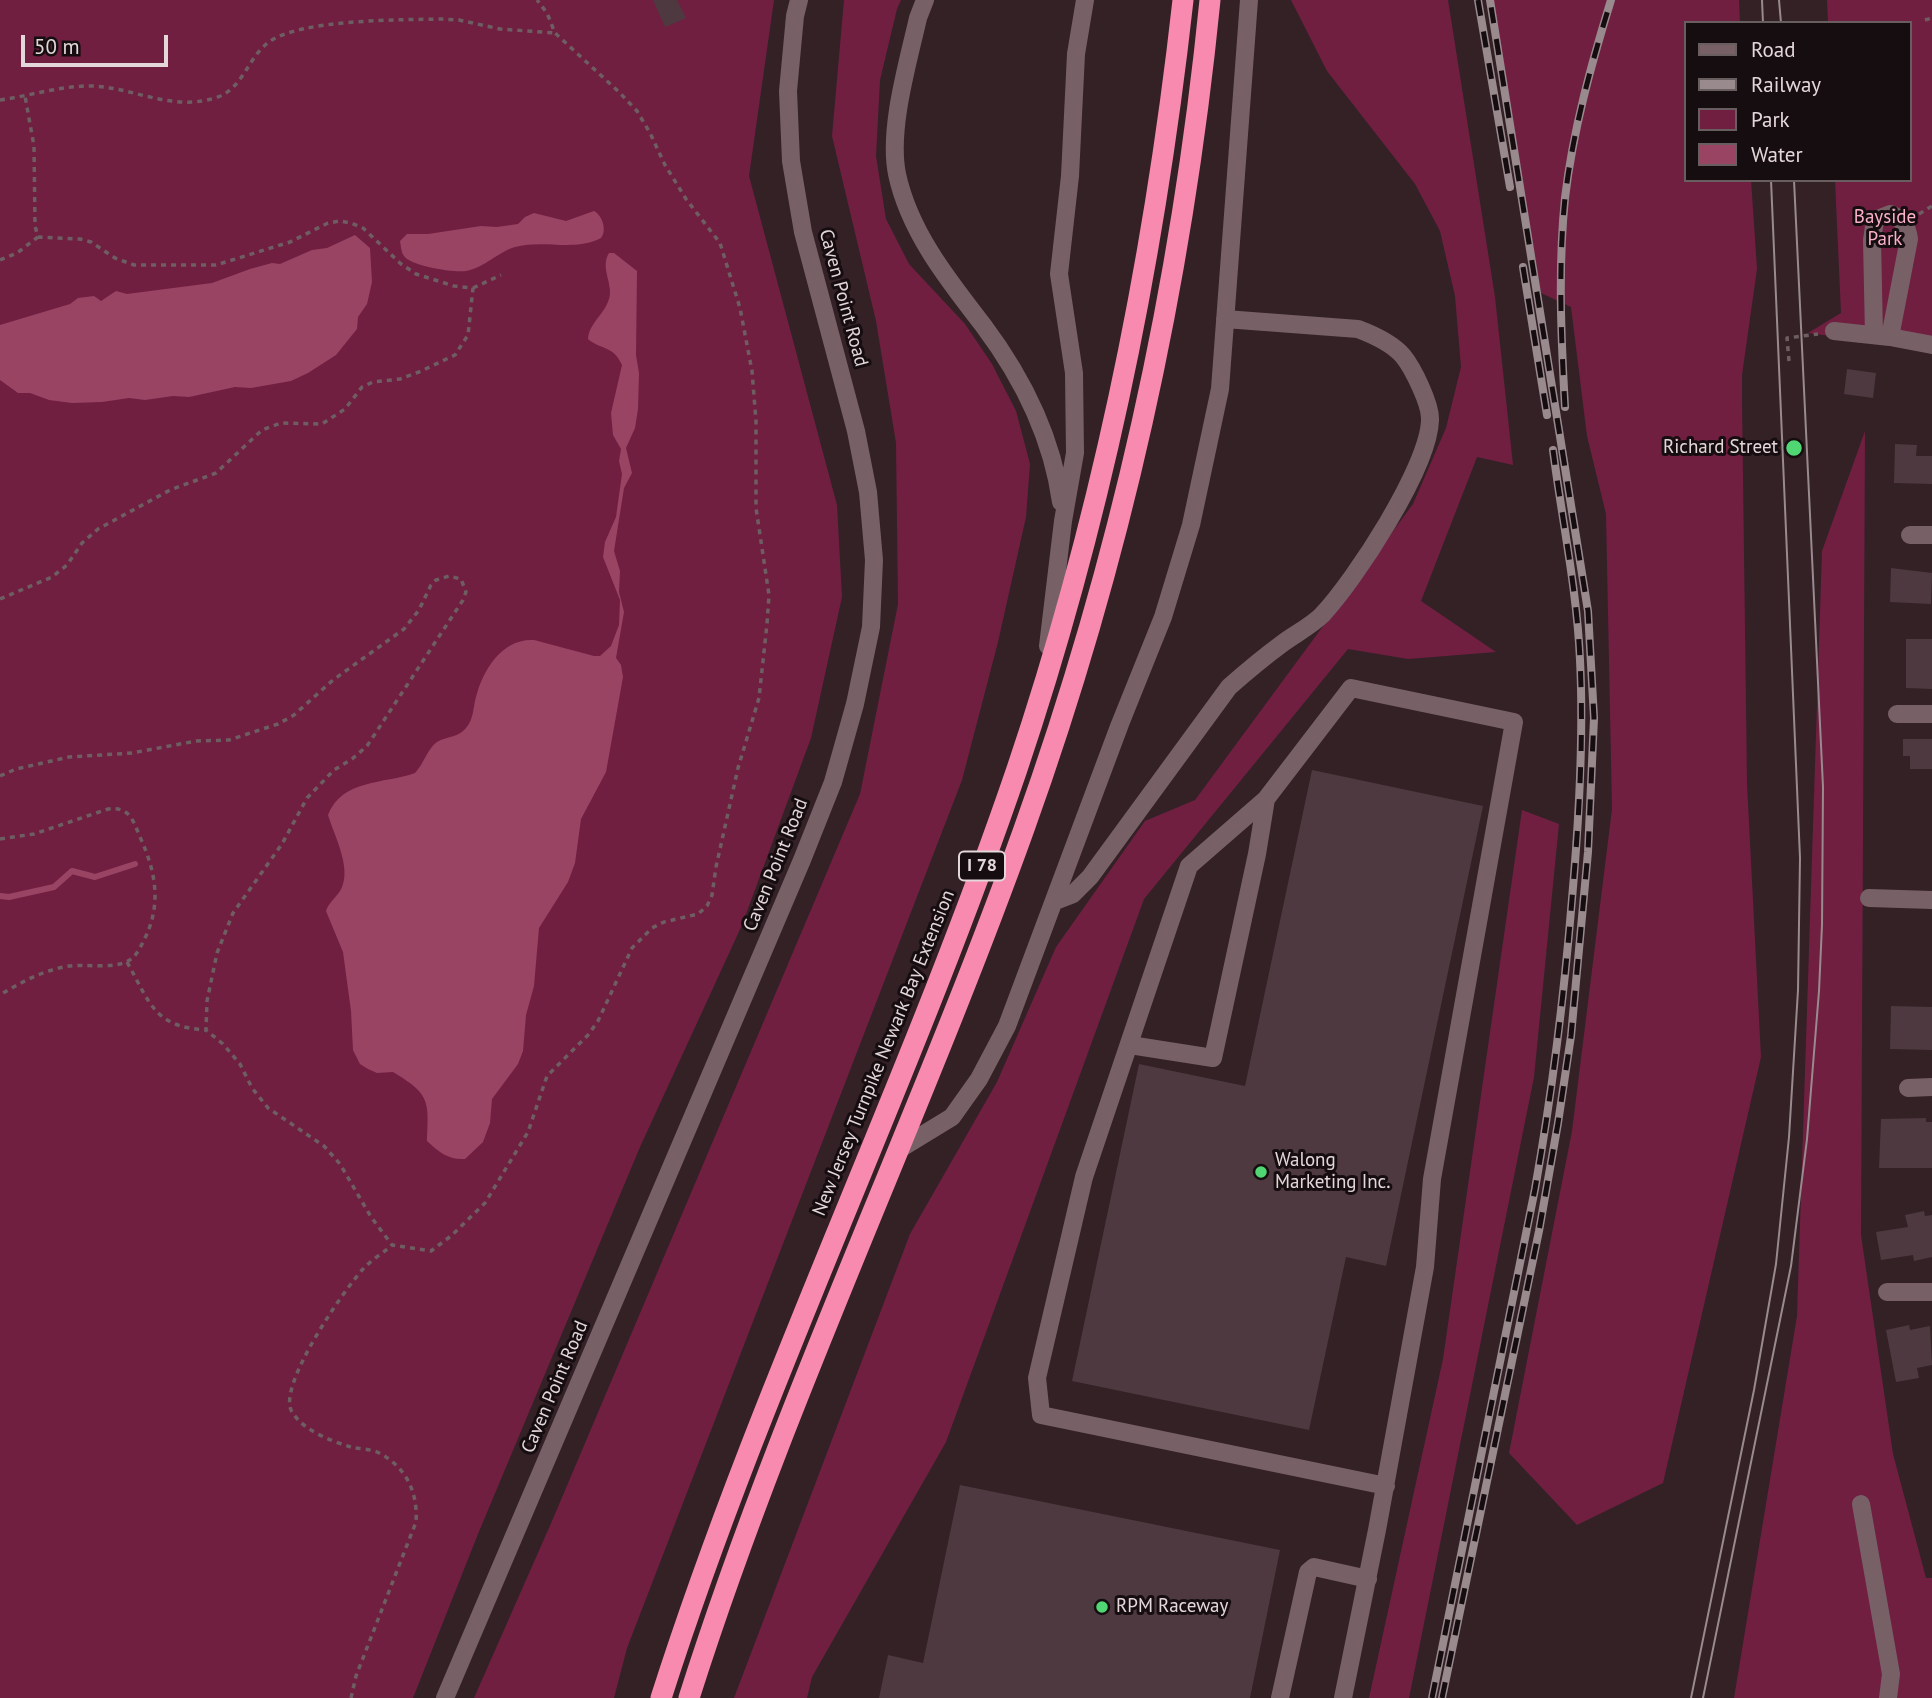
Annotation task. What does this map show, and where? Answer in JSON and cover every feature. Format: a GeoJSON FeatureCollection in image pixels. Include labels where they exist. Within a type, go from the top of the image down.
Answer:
{"type":"FeatureCollection","features":[{"type":"Feature","properties":{"kind":"highway","name":"New Jersey Turnpike Newark Bay Extension"},"geometry":{"type":"LineString","coordinates":[[661,1698],[720,1525],[972,894],[1044,685],[1091,517],[1130,347],[1163,163],[1183,0]]}},
{"type":"Feature","properties":{"kind":"highway","name":"I 78"},"geometry":{"type":"LineString","coordinates":[[689,1698],[753,1513],[987,928],[1067,701],[1143,418],[1169,290],[1196,118],[1210,0]]}},
{"type":"Feature","properties":{"kind":"street","name":"Caven Point Road"},"geometry":{"type":"LineString","coordinates":[[445,1698],[802,860],[833,782],[871,627],[874,560],[868,492],[856,431],[803,232],[791,162],[788,91],[799,0]]}},
{"type":"Feature","properties":{"kind":"street"},"geometry":{"type":"LineString","coordinates":[[925,0],[918,18],[895,131],[896,172],[907,210],[953,288],[984,327],[1030,400],[1055,468],[1063,522]]}},
{"type":"Feature","properties":{"kind":"street"},"geometry":{"type":"LineString","coordinates":[[1044,685],[1063,522],[1075,453],[1074,373],[1059,274],[1070,176],[1076,54],[1085,0]]}},
{"type":"Feature","properties":{"kind":"street"},"geometry":{"type":"LineString","coordinates":[[898,1150],[951,1117],[979,1079],[1007,1026],[1163,617],[1191,525],[1220,389],[1250,0]]}},
{"type":"Feature","properties":{"kind":"street"},"geometry":{"type":"LineString","coordinates":[[1890,214],[1901,218],[1908,228],[1909,239],[1882,336],[1872,240],[1875,220],[1890,214]]}},
{"type":"Feature","properties":{"kind":"street"},"geometry":{"type":"LineString","coordinates":[[1055,901],[1073,894],[1090,877],[1229,687],[1321,616],[1367,557],[1400,500],[1422,453],[1430,419],[1424,396],[1403,356],[1377,336],[1358,329],[1225,319]]}},
{"type":"Feature","properties":{"kind":"street"},"geometry":{"type":"LineString","coordinates":[[1834,331],[1932,345]]}},
{"type":"Feature","properties":{"kind":"street"},"geometry":{"type":"LineString","coordinates":[[1910,535],[1932,535]]}},
{"type":"Feature","properties":{"kind":"street"},"geometry":{"type":"LineString","coordinates":[[1343,1698],[1386,1486],[1425,1267],[1432,1179],[1514,722],[1350,688],[1266,799],[1189,866],[1084,1177],[1037,1378],[1041,1415],[1386,1486]]}},
{"type":"Feature","properties":{"kind":"street"},"geometry":{"type":"LineString","coordinates":[[1897,714],[1932,714]]}},
{"type":"Feature","properties":{"kind":"street"},"geometry":{"type":"LineString","coordinates":[[1130,1045],[1213,1058],[1257,854],[1266,799]]}},
{"type":"Feature","properties":{"kind":"street"},"geometry":{"type":"LineString","coordinates":[[1869,898],[1932,900]]}},
{"type":"Feature","properties":{"kind":"street"},"geometry":{"type":"LineString","coordinates":[[1908,1088],[1932,1087]]}},
{"type":"Feature","properties":{"kind":"street"},"geometry":{"type":"LineString","coordinates":[[1887,1292],[1932,1292]]}},
{"type":"Feature","properties":{"kind":"street"},"geometry":{"type":"LineString","coordinates":[[1861,1504],[1891,1674],[1888,1698]]}},
{"type":"Feature","properties":{"kind":"street"},"geometry":{"type":"LineString","coordinates":[[1280,1698],[1308,1572],[1314,1567],[1368,1579]]}},
{"type":"Feature","properties":{"kind":"path"},"geometry":{"type":"LineString","coordinates":[[127,962],[154,1010],[167,1022],[186,1029],[206,1030],[223,1044],[240,1064],[252,1088],[268,1108],[324,1146],[340,1164],[371,1217],[392,1245],[431,1251],[477,1211],[506,1170],[528,1132],[547,1076],[588,1035],[598,1021],[632,948],[652,928],[663,922],[698,914],[707,906],[712,895],[738,768],[759,698],[769,595],[756,508],[756,421],[752,371],[740,308],[720,243],[679,188],[637,111],[555,33],[547,13],[537,0]]}},
{"type":"Feature","properties":{"kind":"path"},"geometry":{"type":"LineString","coordinates":[[1925,20],[1932,18]]}},
{"type":"Feature","properties":{"kind":"path"},"geometry":{"type":"LineString","coordinates":[[0,100],[92,86],[155,100],[201,101],[215,98],[237,84],[262,47],[289,33],[315,27],[441,19],[500,29],[555,33]]}},
{"type":"Feature","properties":{"kind":"path"},"geometry":{"type":"LineString","coordinates":[[25,96],[34,146],[35,226],[38,237]]}},
{"type":"Feature","properties":{"kind":"path"},"geometry":{"type":"LineString","coordinates":[[1915,217],[1932,206]]}},
{"type":"Feature","properties":{"kind":"path"},"geometry":{"type":"LineString","coordinates":[[0,260],[17,253],[38,237],[92,242],[115,258],[134,265],[216,265],[290,242],[328,223],[351,223],[371,234],[401,264],[416,274],[445,284],[473,288],[501,275]]}},
{"type":"Feature","properties":{"kind":"path"},"geometry":{"type":"LineString","coordinates":[[0,599],[52,578],[98,529],[170,489],[216,472],[262,430],[281,423],[322,424],[345,409],[362,387],[373,382],[410,376],[455,355],[468,335],[473,288]]}},
{"type":"Feature","properties":{"kind":"path"},"geometry":{"type":"LineString","coordinates":[[1789,361],[1787,338],[1834,331]]}},
{"type":"Feature","properties":{"kind":"path"},"geometry":{"type":"LineString","coordinates":[[0,776],[29,765],[69,757],[132,753],[196,741],[229,740],[278,724],[294,715],[333,680],[404,628],[419,610],[436,580],[449,576],[461,579],[466,592],[463,600],[415,669],[379,729],[367,746],[352,760],[334,770],[307,798],[282,844],[233,913],[216,953],[207,1001],[206,1030]]}},
{"type":"Feature","properties":{"kind":"path"},"geometry":{"type":"LineString","coordinates":[[0,839],[34,834],[119,807],[125,811],[142,840],[155,882],[157,908],[150,930],[138,952],[127,962],[70,966],[44,972],[0,995]]}},
{"type":"Feature","properties":{"kind":"path"},"geometry":{"type":"LineString","coordinates":[[351,1698],[356,1676],[416,1522],[417,1504],[413,1488],[394,1464],[377,1452],[326,1438],[304,1425],[292,1412],[288,1398],[313,1340],[364,1268],[392,1245]]}},
{"type":"Feature","properties":{"kind":"green space"},"geometry":{"type":"Polygon","coordinates":[[[0,0],[774,0],[749,176],[837,505],[842,597],[811,738],[742,925],[640,1147],[478,1534],[413,1698],[0,1698],[0,0]]]}},
{"type":"Feature","properties":{"kind":"green space"},"geometry":{"type":"Polygon","coordinates":[[[844,0],[901,0],[880,80],[876,156],[886,219],[909,264],[965,324],[992,364],[1016,411],[1030,464],[1026,517],[998,642],[962,780],[627,1648],[614,1698],[474,1698],[552,1521],[860,794],[898,604],[896,443],[876,321],[832,136],[844,0]]]}},
{"type":"Feature","properties":{"kind":"green space"},"geometry":{"type":"Polygon","coordinates":[[[1291,0],[1448,0],[1495,297],[1513,465],[1477,457],[1421,601],[1496,652],[1408,659],[1348,649],[1144,899],[946,1442],[812,1677],[807,1698],[734,1698],[910,1234],[997,1082],[1056,947],[1145,821],[1195,800],[1413,504],[1446,428],[1461,367],[1455,296],[1440,231],[1415,184],[1327,71],[1291,0]]]}},
{"type":"Feature","properties":{"kind":"green space"},"geometry":{"type":"Polygon","coordinates":[[[1493,0],[1739,0],[1740,21],[1684,21],[1684,182],[1751,182],[1757,269],[1742,375],[1742,400],[1747,784],[1761,1057],[1663,1483],[1577,1525],[1509,1453],[1572,1131],[1612,809],[1606,514],[1587,436],[1571,307],[1541,293],[1493,0]]]}},
{"type":"Feature","properties":{"kind":"green space","name":"Bayside Park"},"geometry":{"type":"Polygon","coordinates":[[[1827,0],[1932,0],[1932,350],[1808,333],[1841,313],[1835,182],[1911,182],[1911,21],[1828,21],[1827,0]]]}},
{"type":"Feature","properties":{"kind":"green space"},"geometry":{"type":"Polygon","coordinates":[[[1865,431],[1861,1235],[1893,1454],[1926,1578],[1932,1578],[1932,1698],[1734,1698],[1797,1316],[1822,551],[1865,431]]]}},
{"type":"Feature","properties":{"kind":"green space"},"geometry":{"type":"Polygon","coordinates":[[[1522,810],[1559,824],[1534,1077],[1409,1698],[1369,1698],[1443,1359],[1522,810]]]}},
{"type":"Feature","properties":{"kind":"water"},"geometry":{"type":"Polygon","coordinates":[[[594,211],[603,224],[604,232],[601,238],[580,244],[515,247],[479,267],[466,271],[443,270],[415,263],[404,256],[401,249],[400,241],[407,234],[518,224],[534,213],[566,221],[594,211]]]}},
{"type":"Feature","properties":{"kind":"water"},"geometry":{"type":"Polygon","coordinates":[[[355,235],[370,248],[372,282],[367,304],[358,317],[357,329],[336,355],[291,381],[251,388],[235,387],[189,397],[72,403],[49,400],[30,393],[18,393],[0,380],[0,325],[70,304],[78,298],[94,296],[101,301],[116,291],[127,294],[212,283],[250,269],[272,263],[280,264],[355,235]]]}},
{"type":"Feature","properties":{"kind":"water"},"geometry":{"type":"Polygon","coordinates":[[[609,253],[614,253],[637,271],[638,409],[635,428],[626,448],[632,473],[624,488],[614,551],[620,571],[619,592],[624,612],[616,658],[621,665],[623,677],[606,772],[581,819],[575,863],[568,882],[539,928],[534,986],[526,1015],[523,1051],[518,1064],[492,1099],[490,1123],[483,1142],[465,1159],[454,1158],[440,1152],[427,1141],[427,1107],[421,1093],[393,1072],[377,1073],[360,1064],[353,1050],[343,952],[326,911],[342,887],[344,879],[341,851],[328,815],[334,803],[354,789],[415,773],[434,745],[463,731],[471,721],[479,687],[489,667],[503,650],[512,644],[534,640],[594,656],[600,656],[611,646],[619,625],[620,600],[603,557],[605,542],[616,517],[622,474],[619,461],[621,449],[613,435],[611,413],[622,365],[615,354],[588,339],[609,299],[606,263],[609,253]]]}},
{"type":"Feature","properties":{"kind":"building"},"geometry":{"type":"Polygon","coordinates":[[[653,0],[677,0],[686,18],[665,27],[653,0]]]}},
{"type":"Feature","properties":{"kind":"building"},"geometry":{"type":"Polygon","coordinates":[[[1847,369],[1876,373],[1873,398],[1844,394],[1847,369]]]}},
{"type":"Feature","properties":{"kind":"building"},"geometry":{"type":"Polygon","coordinates":[[[1895,444],[1917,445],[1916,456],[1932,456],[1932,484],[1894,483],[1895,444]]]}},
{"type":"Feature","properties":{"kind":"building"},"geometry":{"type":"Polygon","coordinates":[[[1891,568],[1932,573],[1931,604],[1890,602],[1891,568]]]}},
{"type":"Feature","properties":{"kind":"building"},"geometry":{"type":"Polygon","coordinates":[[[1906,639],[1932,639],[1932,689],[1906,688],[1906,639]]]}},
{"type":"Feature","properties":{"kind":"building"},"geometry":{"type":"Polygon","coordinates":[[[1903,739],[1932,739],[1932,769],[1910,769],[1910,756],[1903,756],[1903,739]]]}},
{"type":"Feature","properties":{"kind":"building","name":"Walong Marketing Inc."},"geometry":{"type":"Polygon","coordinates":[[[1312,770],[1483,806],[1386,1266],[1346,1257],[1309,1430],[1072,1381],[1139,1064],[1245,1086],[1312,770]]]}},
{"type":"Feature","properties":{"kind":"building"},"geometry":{"type":"Polygon","coordinates":[[[1891,1006],[1932,1007],[1932,1050],[1890,1049],[1891,1006]]]}},
{"type":"Feature","properties":{"kind":"building"},"geometry":{"type":"Polygon","coordinates":[[[1926,1118],[1926,1122],[1932,1122],[1932,1168],[1879,1168],[1881,1119],[1926,1118]]]}},
{"type":"Feature","properties":{"kind":"building"},"geometry":{"type":"Polygon","coordinates":[[[1924,1211],[1925,1216],[1932,1215],[1932,1257],[1914,1261],[1913,1255],[1881,1260],[1876,1232],[1908,1227],[1905,1215],[1924,1211]]]}},
{"type":"Feature","properties":{"kind":"building"},"geometry":{"type":"Polygon","coordinates":[[[1909,1325],[1910,1330],[1930,1326],[1932,1365],[1917,1368],[1919,1378],[1896,1382],[1886,1330],[1909,1325]]]}},
{"type":"Feature","properties":{"kind":"building","name":"RPM Raceway"},"geometry":{"type":"Polygon","coordinates":[[[960,1485],[1280,1550],[1250,1698],[879,1698],[888,1655],[923,1663],[960,1485]]]}},
{"type":"Feature","properties":{"kind":"waterway"},"geometry":{"type":"LineString","coordinates":[[0,896],[9,897],[54,887],[72,871],[95,877],[135,864]]}},
{"type":"Feature","properties":{"kind":"tram line"},"geometry":{"type":"LineString","coordinates":[[1762,0],[1763,21]]}},
{"type":"Feature","properties":{"kind":"tram line"},"geometry":{"type":"LineString","coordinates":[[1779,0],[1781,21]]}},
{"type":"Feature","properties":{"kind":"tram line"},"geometry":{"type":"LineString","coordinates":[[1691,1698],[1754,1390],[1776,1264],[1789,1137],[1798,990],[1800,858],[1771,182]]}},
{"type":"Feature","properties":{"kind":"tram line"},"geometry":{"type":"LineString","coordinates":[[1703,1698],[1791,1266],[1807,1139],[1819,991],[1823,787],[1794,182]]}},
{"type":"Feature","properties":{"kind":"railway"},"geometry":{"type":"LineString","coordinates":[[1478,0],[1510,187]]}},
{"type":"Feature","properties":{"kind":"railway"},"geometry":{"type":"LineString","coordinates":[[1442,1698],[1539,1231],[1558,1123],[1571,1036],[1588,852],[1594,718],[1588,611],[1490,0]]}},
{"type":"Feature","properties":{"kind":"railway"},"geometry":{"type":"LineString","coordinates":[[1565,407],[1561,328],[1565,198],[1583,98],[1611,0]]}},
{"type":"Feature","properties":{"kind":"railway"},"geometry":{"type":"LineString","coordinates":[[1523,267],[1547,415]]}},
{"type":"Feature","properties":{"kind":"railway"},"geometry":{"type":"LineString","coordinates":[[1432,1698],[1535,1189],[1552,1081],[1569,936],[1579,810],[1581,690],[1576,608],[1553,450]]}},
{"type":"Feature","properties":{"kind":"place","name":"Richard Street"},"geometry":{"type":"Point","coordinates":[1794,448]}},
{"type":"Feature","properties":{"kind":"place","name":"Walong Marketing Inc."},"geometry":{"type":"Point","coordinates":[1261,1172]}},
{"type":"Feature","properties":{"kind":"place","name":"RPM Raceway"},"geometry":{"type":"Point","coordinates":[1102,1607]}}]}
